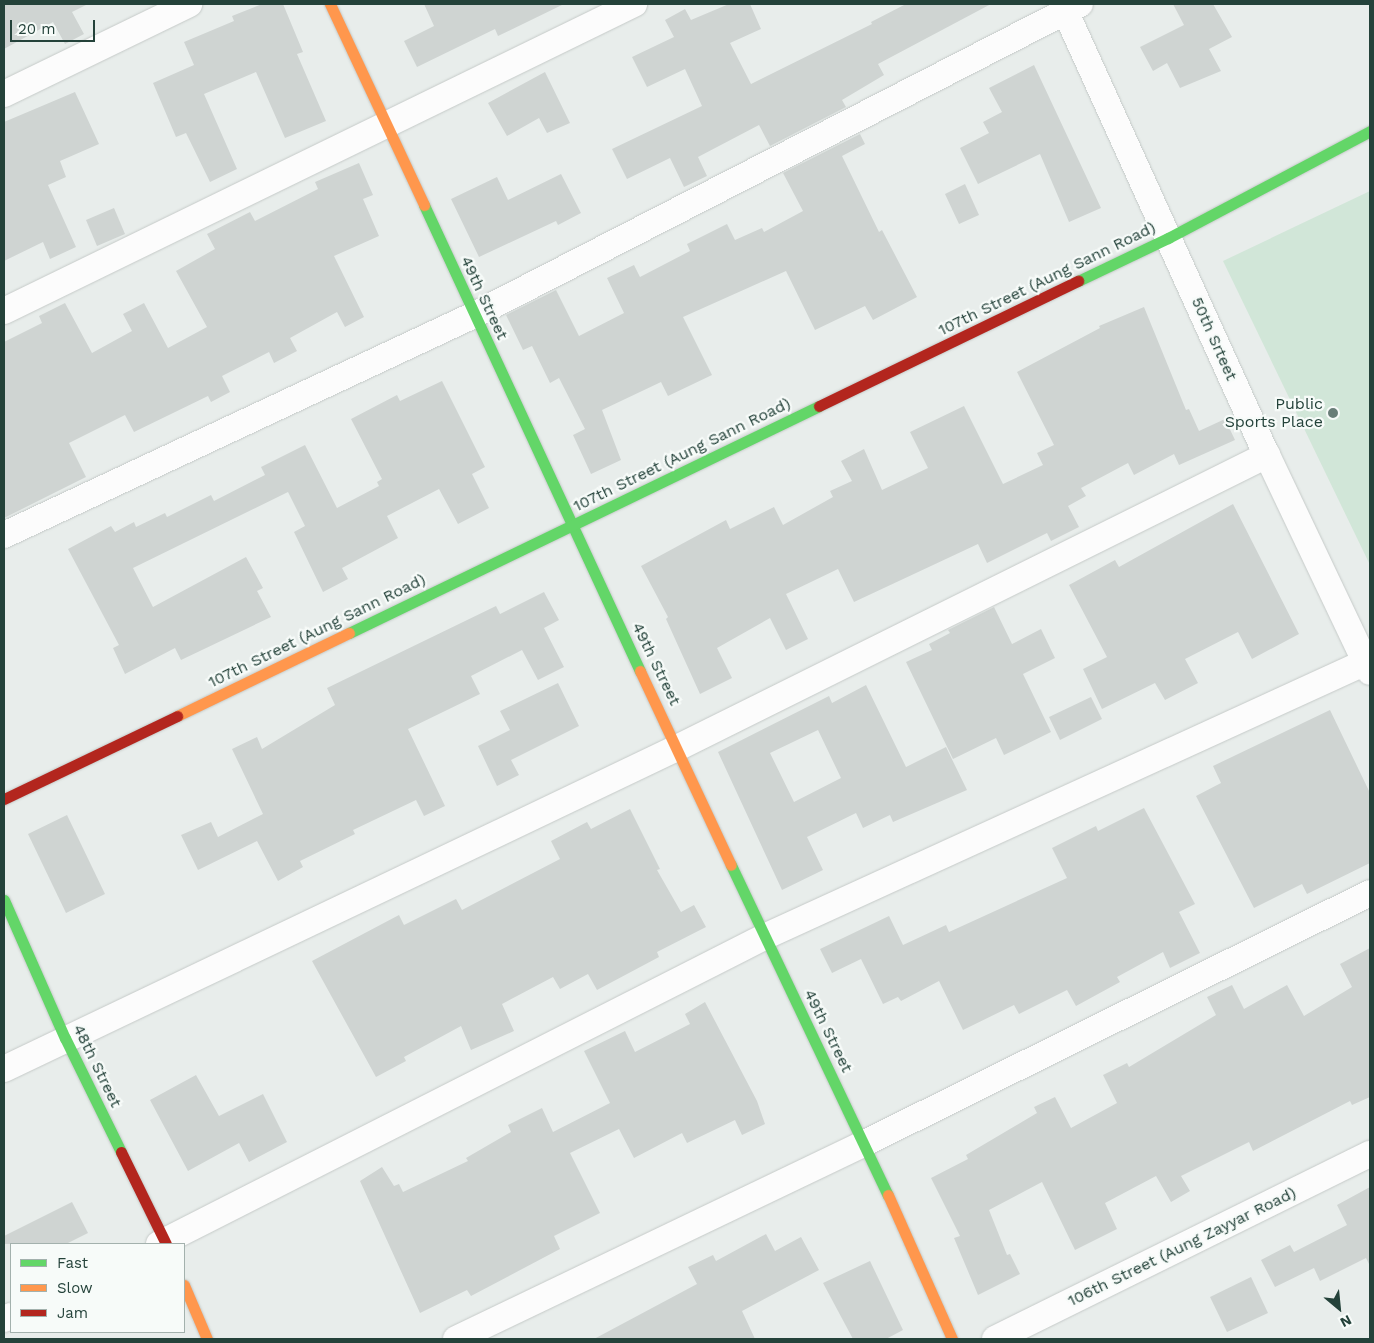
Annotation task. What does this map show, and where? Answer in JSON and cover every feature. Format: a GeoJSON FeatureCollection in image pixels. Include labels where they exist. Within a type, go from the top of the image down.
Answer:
{"type":"FeatureCollection","features":[{"type":"Feature","properties":{"kind":"street"},"geometry":{"type":"LineString","coordinates":[[4,94],[189,4]]}},
{"type":"Feature","properties":{"kind":"street","name":"49th Street"},"geometry":{"type":"LineString","coordinates":[[330,4],[572,527],[678,748],[764,937],[865,1144],[952,1339]]}},
{"type":"Feature","properties":{"kind":"street"},"geometry":{"type":"LineString","coordinates":[[4,311],[634,4]]}},
{"type":"Feature","properties":{"kind":"street"},"geometry":{"type":"LineString","coordinates":[[4,535],[474,315],[1069,6]]}},
{"type":"Feature","properties":{"kind":"street","name":"50th Srteet"},"geometry":{"type":"LineString","coordinates":[[1069,6],[1168,238],[1267,455],[1368,667]]}},
{"type":"Feature","properties":{"kind":"street","name":"107th Street (Aung Sann Road)"},"geometry":{"type":"LineString","coordinates":[[4,799],[572,527],[1168,238],[1370,131]]}},
{"type":"Feature","properties":{"kind":"street"},"geometry":{"type":"LineString","coordinates":[[4,1069],[65,1038],[678,748],[1267,455]]}},
{"type":"Feature","properties":{"kind":"street"},"geometry":{"type":"LineString","coordinates":[[163,1243],[764,937],[1368,667]]}},
{"type":"Feature","properties":{"kind":"street"},"geometry":{"type":"LineString","coordinates":[[456,1339],[865,1144],[1370,893]]}},
{"type":"Feature","properties":{"kind":"street","name":"48th Street"},"geometry":{"type":"LineString","coordinates":[[4,900],[65,1038],[163,1243]]}},
{"type":"Feature","properties":{"kind":"street","name":"106th Street (Aung Zayyar Road)"},"geometry":{"type":"LineString","coordinates":[[995,1339],[1370,1154]]}},
{"type":"Feature","properties":{"kind":"street"},"geometry":{"type":"LineString","coordinates":[[185,1287],[207,1339]]}},
{"type":"Feature","properties":{"kind":"green space","name":"Public Sports Place"},"geometry":{"type":"Polygon","coordinates":[[[1370,191],[1370,565],[1223,261],[1370,191]]]}},
{"type":"Feature","properties":{"kind":"building"},"geometry":{"type":"Polygon","coordinates":[[[4,4],[88,4],[72,12],[84,34],[65,44],[53,22],[4,49],[4,4]]]}},
{"type":"Feature","properties":{"kind":"building"},"geometry":{"type":"Polygon","coordinates":[[[262,4],[283,4],[303,52],[297,54],[326,121],[285,138],[256,72],[204,94],[237,169],[210,182],[186,133],[176,137],[153,83],[194,65],[184,42],[234,21],[232,16],[262,4]]]}},
{"type":"Feature","properties":{"kind":"building"},"geometry":{"type":"Polygon","coordinates":[[[424,4],[564,4],[498,36],[495,29],[417,67],[404,41],[434,26],[424,4]]]}},
{"type":"Feature","properties":{"kind":"building"},"geometry":{"type":"Polygon","coordinates":[[[729,4],[750,4],[761,29],[730,43],[751,84],[872,24],[871,22],[906,4],[991,4],[878,64],[884,75],[842,100],[846,107],[770,146],[759,125],[698,157],[707,176],[684,187],[670,158],[627,179],[612,149],[702,106],[685,69],[647,87],[632,57],[674,37],[665,20],[685,9],[691,20],[729,4]]]}},
{"type":"Feature","properties":{"kind":"building"},"geometry":{"type":"Polygon","coordinates":[[[1173,4],[1213,4],[1232,37],[1209,49],[1221,71],[1180,88],[1167,63],[1153,71],[1140,47],[1184,25],[1173,4]]]}},
{"type":"Feature","properties":{"kind":"building"},"geometry":{"type":"Polygon","coordinates":[[[1034,65],[1101,208],[1069,222],[1040,154],[978,184],[960,148],[989,133],[983,122],[1002,112],[989,88],[1034,65]]]}},
{"type":"Feature","properties":{"kind":"building"},"geometry":{"type":"Polygon","coordinates":[[[545,72],[570,123],[547,133],[539,118],[507,136],[488,103],[545,72]]]}},
{"type":"Feature","properties":{"kind":"building"},"geometry":{"type":"Polygon","coordinates":[[[75,92],[99,144],[60,161],[66,177],[48,185],[76,247],[50,259],[43,242],[4,261],[4,122],[75,92]]]}},
{"type":"Feature","properties":{"kind":"building"},"geometry":{"type":"Polygon","coordinates":[[[860,134],[865,144],[842,156],[879,232],[882,230],[917,297],[873,320],[865,306],[815,330],[786,271],[683,317],[712,375],[668,396],[661,382],[602,410],[621,460],[591,474],[573,435],[585,429],[559,378],[550,383],[532,346],[523,350],[506,315],[556,290],[579,336],[624,313],[607,278],[634,265],[640,277],[690,251],[687,244],[727,224],[735,240],[762,228],[764,232],[803,211],[783,173],[860,134]]]}},
{"type":"Feature","properties":{"kind":"building"},"geometry":{"type":"Polygon","coordinates":[[[359,163],[373,195],[363,199],[379,236],[334,256],[364,317],[345,327],[337,312],[290,338],[297,351],[274,363],[269,352],[222,376],[230,392],[211,402],[208,396],[134,432],[125,415],[69,443],[86,477],[4,518],[4,342],[42,323],[39,316],[65,303],[92,353],[132,331],[123,314],[144,303],[168,348],[207,327],[176,271],[215,249],[207,234],[250,212],[255,221],[318,189],[315,182],[359,163]]]}},
{"type":"Feature","properties":{"kind":"building"},"geometry":{"type":"Polygon","coordinates":[[[561,174],[581,213],[558,225],[556,221],[479,257],[451,199],[497,177],[508,200],[561,174]]]}},
{"type":"Feature","properties":{"kind":"building"},"geometry":{"type":"Polygon","coordinates":[[[965,184],[979,215],[959,224],[945,194],[965,184]]]}},
{"type":"Feature","properties":{"kind":"building"},"geometry":{"type":"Polygon","coordinates":[[[114,208],[125,234],[97,246],[86,220],[114,208]]]}},
{"type":"Feature","properties":{"kind":"building"},"geometry":{"type":"Polygon","coordinates":[[[1144,307],[1186,410],[1189,409],[1199,431],[1225,419],[1235,440],[1179,465],[1174,454],[1134,475],[1128,463],[1081,488],[1086,496],[1068,506],[1079,527],[1051,541],[1047,533],[987,563],[978,544],[854,602],[838,569],[786,594],[808,639],[786,650],[770,618],[717,648],[732,678],[700,694],[666,619],[668,617],[641,566],[726,520],[730,529],[774,507],[783,525],[833,497],[830,491],[852,481],[841,461],[864,449],[882,490],[928,468],[910,432],[964,406],[1003,484],[1043,465],[1037,453],[1054,445],[1017,372],[1100,328],[1099,326],[1144,307]]]}},
{"type":"Feature","properties":{"kind":"building"},"geometry":{"type":"Polygon","coordinates":[[[442,381],[485,467],[472,474],[489,508],[458,524],[439,489],[387,516],[398,538],[342,568],[348,579],[323,592],[294,532],[305,526],[288,492],[133,568],[153,607],[246,557],[263,588],[257,591],[271,617],[181,660],[175,648],[125,674],[113,648],[119,645],[68,549],[111,526],[115,532],[134,522],[136,527],[165,513],[167,517],[211,495],[214,501],[265,475],[261,467],[305,445],[337,508],[379,486],[377,482],[382,479],[351,419],[397,395],[400,401],[442,381]]]}},
{"type":"Feature","properties":{"kind":"building"},"geometry":{"type":"Polygon","coordinates":[[[1233,504],[1299,634],[1252,659],[1238,632],[1185,659],[1198,683],[1165,700],[1155,683],[1102,709],[1083,669],[1107,657],[1069,585],[1115,560],[1119,567],[1233,504]]]}},
{"type":"Feature","properties":{"kind":"building"},"geometry":{"type":"Polygon","coordinates":[[[544,592],[559,620],[544,628],[564,667],[538,680],[522,650],[471,676],[480,694],[408,729],[445,806],[424,816],[416,800],[353,830],[355,834],[300,861],[303,867],[278,881],[257,841],[198,870],[181,835],[211,822],[218,837],[263,814],[232,749],[257,737],[262,749],[335,705],[327,688],[496,606],[500,614],[544,592]]]}},
{"type":"Feature","properties":{"kind":"building"},"geometry":{"type":"Polygon","coordinates":[[[994,607],[1012,644],[1041,629],[1055,658],[1023,674],[1051,732],[1004,755],[996,738],[953,759],[906,662],[932,650],[929,644],[950,633],[948,630],[994,607]]]}},
{"type":"Feature","properties":{"kind":"building"},"geometry":{"type":"Polygon","coordinates":[[[558,683],[579,726],[511,760],[519,775],[497,786],[478,746],[510,730],[500,711],[558,683]]]}},
{"type":"Feature","properties":{"kind":"building"},"geometry":{"type":"Polygon","coordinates":[[[866,685],[906,767],[946,747],[967,790],[893,822],[890,815],[863,828],[856,813],[807,837],[823,870],[782,890],[718,752],[829,696],[832,703],[866,685]],[[818,730],[770,753],[794,802],[841,778],[818,730]]]}},
{"type":"Feature","properties":{"kind":"building"},"geometry":{"type":"Polygon","coordinates":[[[1091,697],[1102,719],[1060,740],[1049,717],[1091,697]]]}},
{"type":"Feature","properties":{"kind":"building"},"geometry":{"type":"Polygon","coordinates":[[[1330,710],[1370,793],[1370,863],[1307,894],[1302,884],[1254,908],[1196,796],[1221,783],[1213,766],[1330,710]]]}},
{"type":"Feature","properties":{"kind":"building"},"geometry":{"type":"Polygon","coordinates":[[[1144,808],[1195,904],[1179,912],[1200,953],[1170,968],[1163,952],[1117,977],[1120,982],[1076,1006],[1067,990],[1019,1014],[1014,1005],[963,1030],[939,981],[901,1001],[898,997],[883,1004],[861,959],[832,973],[820,949],[889,916],[903,945],[946,925],[949,932],[1067,878],[1052,848],[1096,826],[1098,831],[1144,808]]]}},
{"type":"Feature","properties":{"kind":"building"},"geometry":{"type":"Polygon","coordinates":[[[630,809],[660,869],[657,870],[681,912],[694,905],[706,927],[657,952],[659,957],[597,990],[588,974],[560,989],[553,977],[502,1004],[514,1031],[471,1050],[461,1026],[404,1057],[406,1061],[376,1077],[312,961],[399,915],[404,925],[456,899],[462,910],[560,859],[551,841],[587,822],[591,829],[630,809]]]}},
{"type":"Feature","properties":{"kind":"building"},"geometry":{"type":"Polygon","coordinates":[[[67,815],[105,894],[66,913],[28,834],[67,815]]]}},
{"type":"Feature","properties":{"kind":"building"},"geometry":{"type":"Polygon","coordinates":[[[1370,948],[1370,1097],[1352,1105],[1350,1101],[1253,1151],[1249,1142],[1181,1176],[1190,1191],[1171,1202],[1156,1176],[1105,1203],[1117,1229],[1075,1250],[1042,1182],[989,1210],[1007,1255],[1010,1254],[1020,1274],[978,1295],[954,1238],[960,1236],[931,1178],[968,1159],[966,1155],[1037,1113],[1034,1107],[1055,1097],[1071,1128],[1117,1103],[1103,1075],[1127,1063],[1129,1067],[1216,1015],[1207,997],[1232,985],[1244,1009],[1287,985],[1304,1016],[1352,987],[1340,964],[1370,948]]]}},
{"type":"Feature","properties":{"kind":"building"},"geometry":{"type":"Polygon","coordinates":[[[705,1002],[757,1101],[765,1124],[742,1135],[735,1120],[687,1143],[682,1133],[634,1158],[619,1129],[570,1153],[600,1213],[554,1236],[560,1249],[471,1296],[467,1290],[420,1313],[360,1181],[382,1167],[394,1186],[399,1184],[403,1192],[468,1161],[466,1158],[511,1132],[508,1125],[542,1108],[553,1132],[610,1103],[584,1051],[625,1031],[635,1052],[690,1024],[685,1014],[705,1002]]]}},
{"type":"Feature","properties":{"kind":"building"},"geometry":{"type":"Polygon","coordinates":[[[196,1075],[219,1116],[263,1094],[287,1142],[249,1162],[239,1143],[188,1171],[150,1100],[196,1075]]]}},
{"type":"Feature","properties":{"kind":"building"},"geometry":{"type":"Polygon","coordinates":[[[1370,1187],[1370,1266],[1366,1258],[1320,1281],[1314,1268],[1275,1287],[1261,1260],[1290,1245],[1294,1252],[1347,1225],[1337,1205],[1370,1187]]]}},
{"type":"Feature","properties":{"kind":"building"},"geometry":{"type":"Polygon","coordinates":[[[72,1202],[88,1233],[68,1243],[4,1244],[4,1236],[72,1202]]]}},
{"type":"Feature","properties":{"kind":"building"},"geometry":{"type":"Polygon","coordinates":[[[766,1234],[775,1251],[801,1237],[819,1270],[742,1311],[755,1339],[594,1339],[697,1284],[688,1267],[713,1255],[716,1261],[766,1234]]]}},
{"type":"Feature","properties":{"kind":"building"},"geometry":{"type":"Polygon","coordinates":[[[870,1261],[903,1330],[886,1339],[853,1339],[823,1283],[870,1261]]]}},
{"type":"Feature","properties":{"kind":"building"},"geometry":{"type":"Polygon","coordinates":[[[1251,1277],[1268,1313],[1227,1332],[1210,1297],[1251,1277]]]}},
{"type":"Feature","properties":{"kind":"traffic: fast"},"geometry":{"type":"LineString","coordinates":[[1078,281],[1168,238],[1370,131]]}},
{"type":"Feature","properties":{"kind":"traffic: fast"},"geometry":{"type":"LineString","coordinates":[[424,205],[640,671]]}},
{"type":"Feature","properties":{"kind":"traffic: fast"},"geometry":{"type":"LineString","coordinates":[[349,633],[819,406]]}},
{"type":"Feature","properties":{"kind":"traffic: fast"},"geometry":{"type":"LineString","coordinates":[[731,865],[888,1195]]}},
{"type":"Feature","properties":{"kind":"traffic: fast"},"geometry":{"type":"LineString","coordinates":[[4,900],[65,1038],[121,1152]]}},
{"type":"Feature","properties":{"kind":"traffic: slow"},"geometry":{"type":"LineString","coordinates":[[330,4],[424,205]]}},
{"type":"Feature","properties":{"kind":"traffic: slow"},"geometry":{"type":"LineString","coordinates":[[177,716],[349,633]]}},
{"type":"Feature","properties":{"kind":"traffic: slow"},"geometry":{"type":"LineString","coordinates":[[640,671],[731,865]]}},
{"type":"Feature","properties":{"kind":"traffic: slow"},"geometry":{"type":"LineString","coordinates":[[888,1195],[952,1339]]}},
{"type":"Feature","properties":{"kind":"traffic: slow"},"geometry":{"type":"LineString","coordinates":[[185,1287],[207,1339]]}},
{"type":"Feature","properties":{"kind":"traffic: jam"},"geometry":{"type":"LineString","coordinates":[[819,406],[1078,281]]}},
{"type":"Feature","properties":{"kind":"traffic: jam"},"geometry":{"type":"LineString","coordinates":[[4,799],[177,716]]}},
{"type":"Feature","properties":{"kind":"traffic: jam"},"geometry":{"type":"LineString","coordinates":[[121,1152],[166,1243]]}},
{"type":"Feature","properties":{"kind":"place","name":"Public Sports Place"},"geometry":{"type":"Point","coordinates":[1333,413]}}]}
